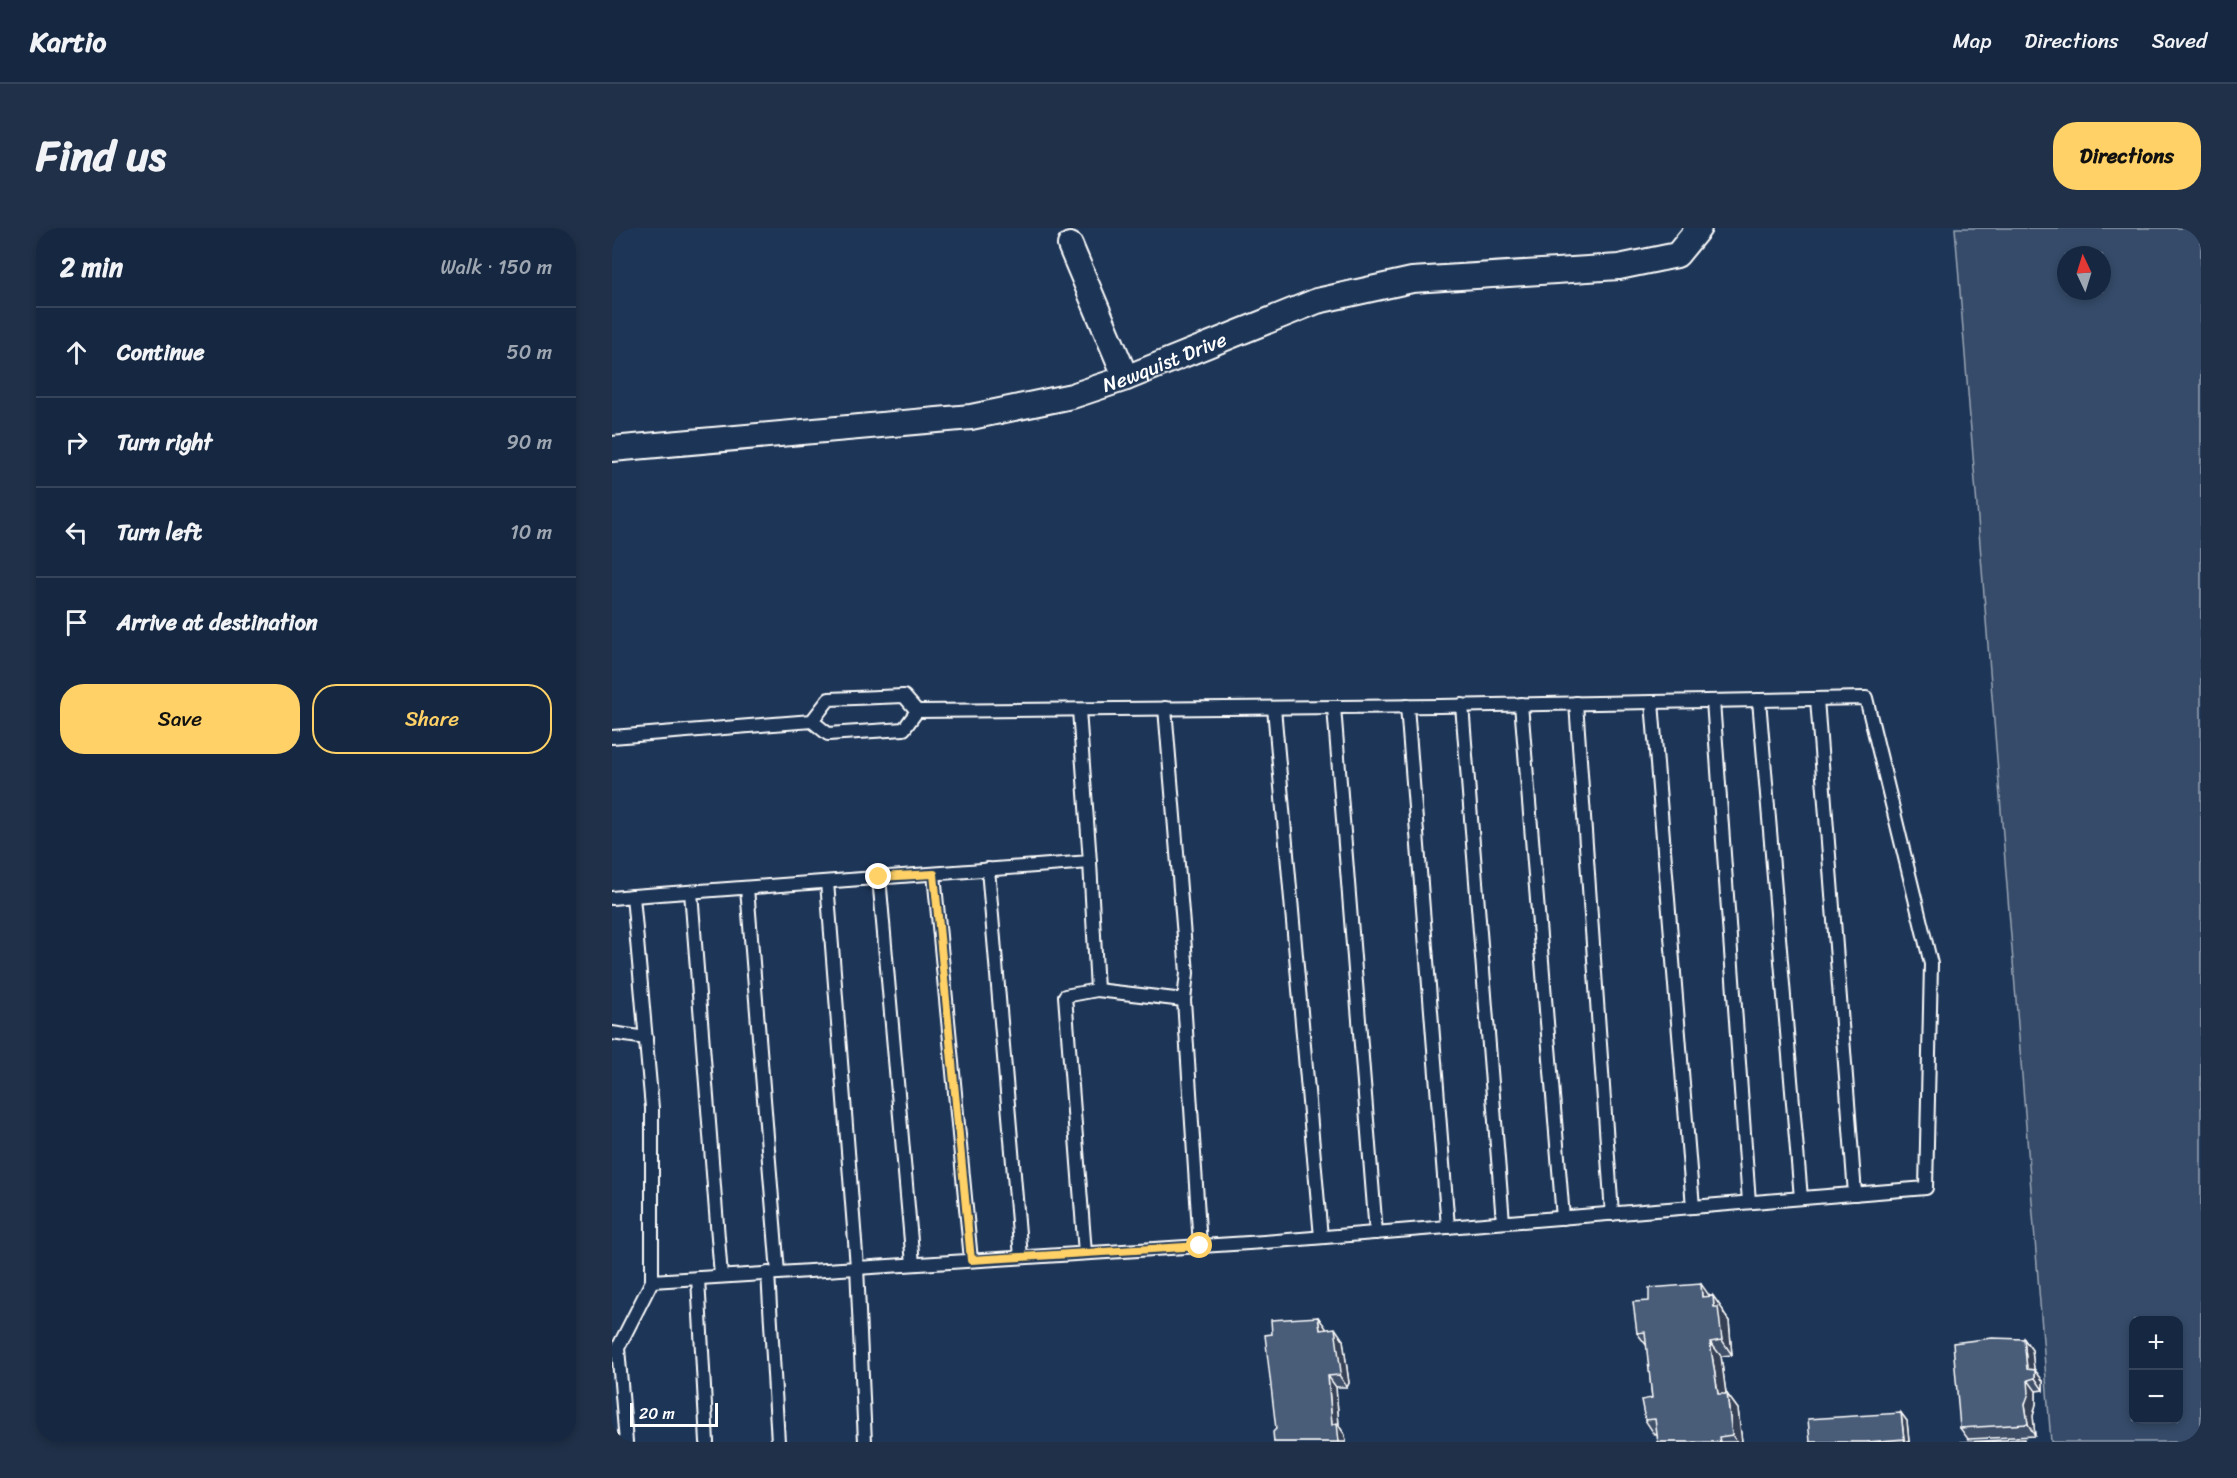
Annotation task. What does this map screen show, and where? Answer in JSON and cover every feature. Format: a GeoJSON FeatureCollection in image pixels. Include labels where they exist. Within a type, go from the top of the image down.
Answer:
{"type":"FeatureCollection","features":[{"type":"Feature","properties":{"kind":"street","name":"Newquist Drive"},"geometry":{"type":"LineString","coordinates":[[612,448],[971,417],[1072,396],[1126,378],[1317,301],[1412,280],[1619,267],[1677,255],[1699,228]]}},
{"type":"Feature","properties":{"kind":"street"},"geometry":{"type":"LineString","coordinates":[[1070,245],[1126,378]]}},
{"type":"Feature","properties":{"kind":"lane"},"geometry":{"type":"LineString","coordinates":[[652,1281],[1200,1246],[1926,1188],[1931,964],[1866,698],[1274,708],[917,711],[904,696],[830,699],[812,721]]}},
{"type":"Feature","properties":{"kind":"lane"},"geometry":{"type":"LineString","coordinates":[[1817,699],[1855,1194]]}},
{"type":"Feature","properties":{"kind":"lane"},"geometry":{"type":"LineString","coordinates":[[1759,700],[1801,1198]]}},
{"type":"Feature","properties":{"kind":"lane"},"geometry":{"type":"LineString","coordinates":[[1713,701],[1749,1202]]}},
{"type":"Feature","properties":{"kind":"lane"},"geometry":{"type":"LineString","coordinates":[[1652,702],[1693,1207]]}},
{"type":"Feature","properties":{"kind":"lane"},"geometry":{"type":"LineString","coordinates":[[1576,703],[1612,1214]]}},
{"type":"Feature","properties":{"kind":"lane"},"geometry":{"type":"LineString","coordinates":[[1521,704],[1563,1218]]}},
{"type":"Feature","properties":{"kind":"lane"},"geometry":{"type":"LineString","coordinates":[[1462,705],[1503,1222]]}},
{"type":"Feature","properties":{"kind":"lane"},"geometry":{"type":"LineString","coordinates":[[1407,706],[1448,1227]]}},
{"type":"Feature","properties":{"kind":"lane"},"geometry":{"type":"LineString","coordinates":[[1334,707],[1376,1233]]}},
{"type":"Feature","properties":{"kind":"lane"},"geometry":{"type":"LineString","coordinates":[[1165,708],[1187,973],[1184,1000],[1200,1246]]}},
{"type":"Feature","properties":{"kind":"lane"},"geometry":{"type":"LineString","coordinates":[[1274,708],[1321,1237]]}},
{"type":"Feature","properties":{"kind":"lane"},"geometry":{"type":"LineString","coordinates":[[1078,710],[1097,990]]}},
{"type":"Feature","properties":{"kind":"lane"},"geometry":{"type":"LineString","coordinates":[[612,737],[812,721],[828,734],[904,729],[917,711]]}},
{"type":"Feature","properties":{"kind":"lane"},"geometry":{"type":"LineString","coordinates":[[612,898],[1090,862]]}},
{"type":"Feature","properties":{"kind":"lane"},"geometry":{"type":"LineString","coordinates":[[988,869],[1021,1257]]}},
{"type":"Feature","properties":{"kind":"lane"},"geometry":{"type":"LineString","coordinates":[[934,874],[971,1260]]}},
{"type":"Feature","properties":{"kind":"lane"},"geometry":{"type":"LineString","coordinates":[[879,877],[913,1263]]}},
{"type":"Feature","properties":{"kind":"lane"},"geometry":{"type":"LineString","coordinates":[[827,882],[858,1268],[865,1442]]}},
{"type":"Feature","properties":{"kind":"lane"},"geometry":{"type":"LineString","coordinates":[[747,888],[773,1273],[778,1442]]}},
{"type":"Feature","properties":{"kind":"lane"},"geometry":{"type":"LineString","coordinates":[[691,891],[721,1276]]}},
{"type":"Feature","properties":{"kind":"lane"},"geometry":{"type":"LineString","coordinates":[[626,1442],[618,1348],[652,1281],[652,1108],[633,896]]}},
{"type":"Feature","properties":{"kind":"lane"},"geometry":{"type":"LineString","coordinates":[[1085,1254],[1065,996],[1097,990],[1184,1000]]}},
{"type":"Feature","properties":{"kind":"lane"},"geometry":{"type":"LineString","coordinates":[[612,1033],[646,1038]]}},
{"type":"Feature","properties":{"kind":"lane"},"geometry":{"type":"LineString","coordinates":[[698,1278],[707,1442]]}},
{"type":"Feature","properties":{"kind":"shaded area"},"geometry":{"type":"Polygon","coordinates":[[[1955,228],[2201,228],[2201,1442],[2051,1442],[1955,228]]]}},
{"type":"Feature","properties":{"kind":"building"},"geometry":{"type":"Polygon","coordinates":[[[1701,1284],[1702,1297],[1713,1296],[1714,1307],[1718,1307],[1722,1340],[1710,1342],[1718,1394],[1727,1394],[1732,1435],[1719,1437],[1720,1442],[1658,1442],[1655,1419],[1645,1420],[1641,1400],[1652,1398],[1645,1332],[1637,1333],[1633,1302],[1649,1301],[1649,1288],[1701,1284]]]}},
{"type":"Feature","properties":{"kind":"building"},"geometry":{"type":"Polygon","coordinates":[[[1318,1317],[1320,1330],[1335,1328],[1341,1372],[1339,1375],[1328,1376],[1332,1425],[1337,1423],[1339,1442],[1274,1442],[1273,1432],[1276,1429],[1265,1335],[1272,1334],[1271,1320],[1318,1317]]]}},
{"type":"Feature","properties":{"kind":"building"},"geometry":{"type":"Polygon","coordinates":[[[1992,1338],[2024,1339],[2027,1369],[2035,1370],[2035,1378],[2028,1380],[2029,1393],[2025,1404],[2028,1424],[1960,1428],[1953,1343],[1992,1338]]]}},
{"type":"Feature","properties":{"kind":"building"},"geometry":{"type":"Polygon","coordinates":[[[1901,1413],[1904,1439],[1810,1442],[1808,1419],[1901,1413]]]}},
{"type":"Feature","properties":{"kind":"building"},"geometry":{"type":"Polygon","coordinates":[[[2024,1439],[2024,1442],[1960,1442],[2024,1439]]]}},
{"type":"Feature","properties":{"kind":"route"},"geometry":{"type":"LineString","coordinates":[[879,877],[934,874],[971,1260],[1200,1246]]}}]}
